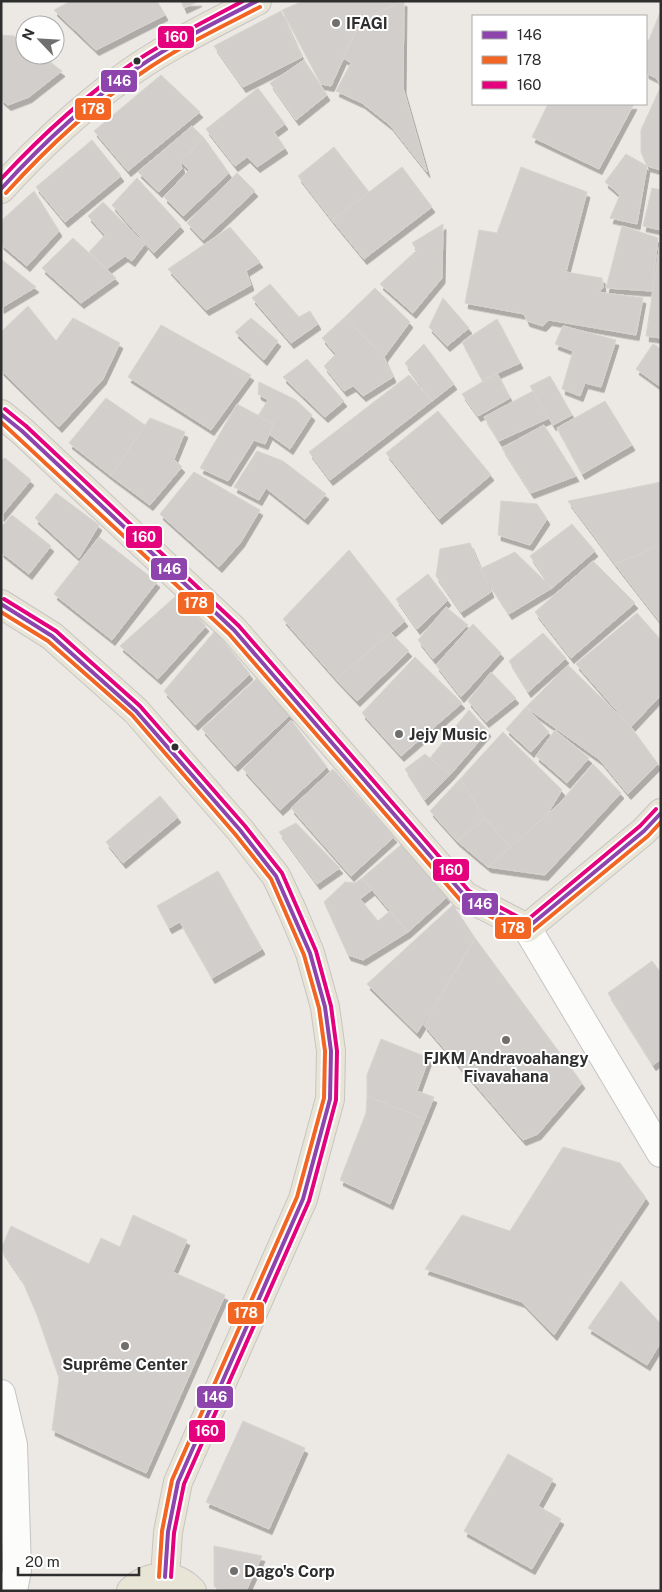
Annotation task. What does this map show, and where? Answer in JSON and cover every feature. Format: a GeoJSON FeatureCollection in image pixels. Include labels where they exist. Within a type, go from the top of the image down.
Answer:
{"type":"FeatureCollection","features":[{"type":"Feature","properties":{"kind":"main road"},"geometry":{"type":"LineString","coordinates":[[1,190],[24,164],[122,78],[181,41],[257,1]]}},
{"type":"Feature","properties":{"kind":"main road"},"geometry":{"type":"LineString","coordinates":[[1,414],[22,430],[234,630],[465,896],[527,928],[644,831],[661,813]]}},
{"type":"Feature","properties":{"kind":"main road"},"geometry":{"type":"LineString","coordinates":[[1,604],[52,636],[136,711],[240,830],[276,876],[310,953],[325,1007],[330,1051],[330,1099],[303,1199],[178,1482],[168,1532],[165,1577]]}},
{"type":"Feature","properties":{"kind":"main road"},"geometry":{"type":"LineString","coordinates":[[131,1591],[151,1578],[165,1577],[179,1581],[192,1591]]}},
{"type":"Feature","properties":{"kind":"street"},"geometry":{"type":"LineString","coordinates":[[527,928],[661,1153]]}},
{"type":"Feature","properties":{"kind":"street"},"geometry":{"type":"LineString","coordinates":[[1,1394],[13,1445],[16,1570],[13,1591]]}},
{"type":"Feature","properties":{"kind":"building"},"geometry":{"type":"Polygon","coordinates":[[[71,1],[157,1],[165,15],[96,50],[65,20],[65,15],[59,15],[54,10],[71,1]]]}},
{"type":"Feature","properties":{"kind":"building"},"geometry":{"type":"Polygon","coordinates":[[[181,1],[199,1],[184,8],[181,1]]]}},
{"type":"Feature","properties":{"kind":"building"},"geometry":{"type":"Polygon","coordinates":[[[303,1],[403,1],[361,20],[331,86],[321,84],[282,10],[303,1]]]}},
{"type":"Feature","properties":{"kind":"building"},"geometry":{"type":"Polygon","coordinates":[[[404,1],[403,88],[427,172],[390,125],[362,103],[336,91],[351,63],[342,57],[361,20],[404,1]]]}},
{"type":"Feature","properties":{"kind":"building"},"geometry":{"type":"Polygon","coordinates":[[[661,10],[661,86],[656,78],[647,74],[647,39],[649,40],[661,10]]]}},
{"type":"Feature","properties":{"kind":"building"},"geometry":{"type":"Polygon","coordinates":[[[281,11],[302,57],[243,87],[214,46],[281,11]]]}},
{"type":"Feature","properties":{"kind":"building"},"geometry":{"type":"Polygon","coordinates":[[[1,35],[15,37],[15,65],[54,65],[62,71],[29,97],[8,105],[1,99],[1,35]]]}},
{"type":"Feature","properties":{"kind":"building"},"geometry":{"type":"Polygon","coordinates":[[[304,60],[327,95],[296,120],[270,83],[304,60]]]}},
{"type":"Feature","properties":{"kind":"building"},"geometry":{"type":"Polygon","coordinates":[[[161,75],[200,112],[128,171],[94,131],[161,75]]]}},
{"type":"Feature","properties":{"kind":"building"},"geometry":{"type":"Polygon","coordinates":[[[661,86],[661,170],[647,166],[641,152],[641,130],[661,86]]]}},
{"type":"Feature","properties":{"kind":"building"},"geometry":{"type":"Polygon","coordinates":[[[258,88],[285,124],[274,132],[285,148],[257,167],[247,157],[235,166],[206,129],[258,88]]]}},
{"type":"Feature","properties":{"kind":"building"},"geometry":{"type":"Polygon","coordinates":[[[548,105],[633,105],[599,169],[532,137],[548,105]]]}},
{"type":"Feature","properties":{"kind":"building"},"geometry":{"type":"Polygon","coordinates":[[[192,126],[204,138],[180,161],[182,169],[159,192],[138,172],[192,126]]]}},
{"type":"Feature","properties":{"kind":"building"},"geometry":{"type":"Polygon","coordinates":[[[204,138],[229,173],[183,216],[164,197],[189,170],[180,161],[204,138]]]}},
{"type":"Feature","properties":{"kind":"building"},"geometry":{"type":"Polygon","coordinates":[[[92,140],[121,176],[65,222],[36,187],[92,140]]]}},
{"type":"Feature","properties":{"kind":"building"},"geometry":{"type":"Polygon","coordinates":[[[334,147],[369,192],[332,220],[298,176],[334,147]]]}},
{"type":"Feature","properties":{"kind":"building"},"geometry":{"type":"Polygon","coordinates":[[[626,154],[647,166],[637,224],[610,218],[620,195],[605,182],[626,154]]]}},
{"type":"Feature","properties":{"kind":"building"},"geometry":{"type":"Polygon","coordinates":[[[402,167],[432,207],[364,259],[332,220],[402,167]]]}},
{"type":"Feature","properties":{"kind":"building"},"geometry":{"type":"Polygon","coordinates":[[[521,167],[587,192],[566,272],[602,278],[603,288],[598,292],[643,298],[636,335],[549,320],[543,326],[527,321],[524,314],[465,303],[479,230],[497,233],[521,167]]]}},
{"type":"Feature","properties":{"kind":"building"},"geometry":{"type":"Polygon","coordinates":[[[237,173],[255,191],[203,240],[187,223],[237,173]]]}},
{"type":"Feature","properties":{"kind":"building"},"geometry":{"type":"Polygon","coordinates":[[[137,178],[181,226],[154,253],[112,205],[137,178]]]}},
{"type":"Feature","properties":{"kind":"building"},"geometry":{"type":"Polygon","coordinates":[[[652,188],[661,190],[661,230],[643,226],[652,188]]]}},
{"type":"Feature","properties":{"kind":"building"},"geometry":{"type":"Polygon","coordinates":[[[34,191],[59,231],[27,266],[1,244],[1,221],[34,191]]]}},
{"type":"Feature","properties":{"kind":"building"},"geometry":{"type":"Polygon","coordinates":[[[103,202],[145,244],[132,261],[125,256],[107,269],[89,252],[105,235],[88,216],[103,202]]]}},
{"type":"Feature","properties":{"kind":"building"},"geometry":{"type":"Polygon","coordinates":[[[443,224],[442,278],[413,313],[380,284],[417,250],[412,243],[443,224]]]}},
{"type":"Feature","properties":{"kind":"building"},"geometry":{"type":"Polygon","coordinates":[[[622,226],[658,238],[652,291],[606,288],[622,226]]]}},
{"type":"Feature","properties":{"kind":"building"},"geometry":{"type":"Polygon","coordinates":[[[230,227],[260,262],[246,271],[251,285],[206,310],[168,269],[230,227]]]}},
{"type":"Feature","properties":{"kind":"building"},"geometry":{"type":"Polygon","coordinates":[[[661,237],[661,338],[646,336],[661,237]]]}},
{"type":"Feature","properties":{"kind":"building"},"geometry":{"type":"Polygon","coordinates":[[[73,238],[116,278],[81,303],[42,268],[73,238]]]}},
{"type":"Feature","properties":{"kind":"building"},"geometry":{"type":"Polygon","coordinates":[[[1,259],[36,287],[1,308],[1,259]]]}},
{"type":"Feature","properties":{"kind":"building"},"geometry":{"type":"Polygon","coordinates":[[[270,284],[299,317],[310,311],[318,324],[291,343],[252,298],[270,284]]]}},
{"type":"Feature","properties":{"kind":"building"},"geometry":{"type":"Polygon","coordinates":[[[375,288],[410,322],[384,357],[345,317],[375,288]]]}},
{"type":"Feature","properties":{"kind":"building"},"geometry":{"type":"Polygon","coordinates":[[[443,298],[469,328],[447,346],[429,327],[443,298]]]}},
{"type":"Feature","properties":{"kind":"building"},"geometry":{"type":"Polygon","coordinates":[[[28,306],[56,341],[73,318],[120,343],[103,379],[59,427],[1,370],[1,332],[28,306]]]}},
{"type":"Feature","properties":{"kind":"building"},"geometry":{"type":"Polygon","coordinates":[[[345,317],[384,357],[393,377],[363,396],[353,386],[344,391],[324,366],[336,354],[322,338],[345,317]]]}},
{"type":"Feature","properties":{"kind":"building"},"geometry":{"type":"Polygon","coordinates":[[[251,318],[278,341],[264,360],[235,332],[251,318]]]}},
{"type":"Feature","properties":{"kind":"building"},"geometry":{"type":"Polygon","coordinates":[[[497,319],[520,363],[482,380],[462,342],[497,319]]]}},
{"type":"Feature","properties":{"kind":"building"},"geometry":{"type":"Polygon","coordinates":[[[161,325],[251,375],[211,430],[128,377],[161,325]]]}},
{"type":"Feature","properties":{"kind":"building"},"geometry":{"type":"Polygon","coordinates":[[[563,326],[616,340],[601,387],[585,383],[580,396],[562,389],[573,351],[555,344],[563,326]]]}},
{"type":"Feature","properties":{"kind":"building"},"geometry":{"type":"Polygon","coordinates":[[[424,344],[454,384],[432,401],[405,363],[424,344]]]}},
{"type":"Feature","properties":{"kind":"building"},"geometry":{"type":"Polygon","coordinates":[[[653,344],[661,349],[661,387],[636,369],[653,344]]]}},
{"type":"Feature","properties":{"kind":"building"},"geometry":{"type":"Polygon","coordinates":[[[307,359],[344,401],[325,417],[283,377],[307,359]]]}},
{"type":"Feature","properties":{"kind":"building"},"geometry":{"type":"Polygon","coordinates":[[[497,373],[510,398],[478,416],[462,394],[497,373]]]}},
{"type":"Feature","properties":{"kind":"building"},"geometry":{"type":"Polygon","coordinates":[[[409,375],[432,401],[330,480],[309,452],[409,375]]]}},
{"type":"Feature","properties":{"kind":"building"},"geometry":{"type":"Polygon","coordinates":[[[550,376],[572,415],[553,425],[530,386],[550,376]]]}},
{"type":"Feature","properties":{"kind":"building"},"geometry":{"type":"Polygon","coordinates":[[[259,382],[296,400],[312,415],[290,449],[269,434],[274,424],[258,416],[268,400],[258,394],[259,382]]]}},
{"type":"Feature","properties":{"kind":"building"},"geometry":{"type":"Polygon","coordinates":[[[533,391],[549,418],[499,441],[484,417],[533,391]]]}},
{"type":"Feature","properties":{"kind":"building"},"geometry":{"type":"Polygon","coordinates":[[[106,398],[145,425],[111,476],[69,443],[106,398]]]}},
{"type":"Feature","properties":{"kind":"building"},"geometry":{"type":"Polygon","coordinates":[[[605,401],[632,445],[582,474],[557,428],[605,401]]]}},
{"type":"Feature","properties":{"kind":"building"},"geometry":{"type":"Polygon","coordinates":[[[237,404],[274,424],[265,444],[254,440],[228,481],[200,468],[237,404]]]}},
{"type":"Feature","properties":{"kind":"building"},"geometry":{"type":"Polygon","coordinates":[[[438,411],[491,475],[439,519],[386,453],[438,411]]]}},
{"type":"Feature","properties":{"kind":"building"},"geometry":{"type":"Polygon","coordinates":[[[150,418],[185,432],[174,459],[182,467],[150,505],[111,476],[150,418]]]}},
{"type":"Feature","properties":{"kind":"building"},"geometry":{"type":"Polygon","coordinates":[[[544,425],[576,476],[531,493],[502,448],[544,425]]]}},
{"type":"Feature","properties":{"kind":"building"},"geometry":{"type":"Polygon","coordinates":[[[257,451],[283,461],[326,494],[305,519],[266,488],[259,500],[234,487],[257,451]]]}},
{"type":"Feature","properties":{"kind":"building"},"geometry":{"type":"Polygon","coordinates":[[[5,458],[31,480],[1,516],[1,460],[5,458]]]}},
{"type":"Feature","properties":{"kind":"building"},"geometry":{"type":"Polygon","coordinates":[[[194,472],[260,510],[241,542],[219,567],[160,514],[194,472]]]}},
{"type":"Feature","properties":{"kind":"building"},"geometry":{"type":"Polygon","coordinates":[[[661,482],[661,545],[615,564],[568,501],[661,482]]]}},
{"type":"Feature","properties":{"kind":"building"},"geometry":{"type":"Polygon","coordinates":[[[56,493],[99,525],[79,558],[35,518],[56,493]]]}},
{"type":"Feature","properties":{"kind":"building"},"geometry":{"type":"Polygon","coordinates":[[[501,501],[537,504],[547,519],[530,545],[498,535],[501,501]]]}},
{"type":"Feature","properties":{"kind":"building"},"geometry":{"type":"Polygon","coordinates":[[[12,515],[51,546],[29,574],[1,552],[1,527],[12,515]]]}},
{"type":"Feature","properties":{"kind":"building"},"geometry":{"type":"Polygon","coordinates":[[[572,524],[595,551],[552,588],[530,556],[572,524]]]}},
{"type":"Feature","properties":{"kind":"building"},"geometry":{"type":"Polygon","coordinates":[[[99,537],[157,582],[112,640],[54,594],[99,537]]]}},
{"type":"Feature","properties":{"kind":"building"},"geometry":{"type":"Polygon","coordinates":[[[470,543],[491,592],[461,612],[436,576],[440,549],[470,543]]]}},
{"type":"Feature","properties":{"kind":"building"},"geometry":{"type":"Polygon","coordinates":[[[661,545],[661,623],[615,564],[661,545]]]}},
{"type":"Feature","properties":{"kind":"building"},"geometry":{"type":"Polygon","coordinates":[[[349,550],[405,621],[336,679],[283,619],[349,550]]]}},
{"type":"Feature","properties":{"kind":"building"},"geometry":{"type":"Polygon","coordinates":[[[515,552],[552,588],[509,614],[480,569],[515,552]]]}},
{"type":"Feature","properties":{"kind":"building"},"geometry":{"type":"Polygon","coordinates":[[[593,561],[635,603],[571,658],[535,612],[593,561]]]}},
{"type":"Feature","properties":{"kind":"building"},"geometry":{"type":"Polygon","coordinates":[[[428,574],[448,600],[417,629],[396,599],[428,574]]]}},
{"type":"Feature","properties":{"kind":"building"},"geometry":{"type":"Polygon","coordinates":[[[177,595],[206,626],[158,679],[120,646],[177,595]]]}},
{"type":"Feature","properties":{"kind":"building"},"geometry":{"type":"Polygon","coordinates":[[[446,607],[468,625],[433,659],[418,640],[446,607]]]}},
{"type":"Feature","properties":{"kind":"building"},"geometry":{"type":"Polygon","coordinates":[[[637,613],[661,640],[661,695],[631,727],[576,664],[637,613]]]}},
{"type":"Feature","properties":{"kind":"building"},"geometry":{"type":"Polygon","coordinates":[[[473,624],[501,653],[461,697],[436,665],[473,624]]]}},
{"type":"Feature","properties":{"kind":"building"},"geometry":{"type":"Polygon","coordinates":[[[215,631],[250,674],[195,725],[164,691],[215,631]]]}},
{"type":"Feature","properties":{"kind":"building"},"geometry":{"type":"Polygon","coordinates":[[[391,633],[409,651],[357,701],[336,679],[391,633]]]}},
{"type":"Feature","properties":{"kind":"building"},"geometry":{"type":"Polygon","coordinates":[[[543,633],[566,658],[528,692],[509,661],[543,633]]]}},
{"type":"Feature","properties":{"kind":"building"},"geometry":{"type":"Polygon","coordinates":[[[415,657],[462,703],[401,756],[362,713],[415,657]]]}},
{"type":"Feature","properties":{"kind":"building"},"geometry":{"type":"Polygon","coordinates":[[[568,665],[631,727],[658,764],[628,794],[600,760],[526,707],[568,665]]]}},
{"type":"Feature","properties":{"kind":"building"},"geometry":{"type":"Polygon","coordinates":[[[491,672],[516,698],[486,722],[468,701],[491,672]]]}},
{"type":"Feature","properties":{"kind":"building"},"geometry":{"type":"Polygon","coordinates":[[[256,679],[290,715],[235,766],[202,729],[256,679]]]}},
{"type":"Feature","properties":{"kind":"building"},"geometry":{"type":"Polygon","coordinates":[[[526,707],[549,732],[531,752],[506,729],[526,707]]]}},
{"type":"Feature","properties":{"kind":"building"},"geometry":{"type":"Polygon","coordinates":[[[469,710],[488,731],[450,775],[430,758],[469,710]]]}},
{"type":"Feature","properties":{"kind":"building"},"geometry":{"type":"Polygon","coordinates":[[[291,720],[327,767],[280,810],[243,769],[291,720]]]}},
{"type":"Feature","properties":{"kind":"building"},"geometry":{"type":"Polygon","coordinates":[[[555,730],[589,758],[567,783],[536,756],[555,730]]]}},
{"type":"Feature","properties":{"kind":"building"},"geometry":{"type":"Polygon","coordinates":[[[503,732],[562,790],[547,815],[510,847],[485,818],[460,779],[503,732]]]}},
{"type":"Feature","properties":{"kind":"building"},"geometry":{"type":"Polygon","coordinates":[[[425,754],[450,775],[425,800],[405,769],[425,754]]]}},
{"type":"Feature","properties":{"kind":"building"},"geometry":{"type":"Polygon","coordinates":[[[593,764],[621,793],[545,875],[488,867],[560,803],[593,764]]]}},
{"type":"Feature","properties":{"kind":"building"},"geometry":{"type":"Polygon","coordinates":[[[333,769],[394,837],[351,876],[291,808],[333,769]]]}},
{"type":"Feature","properties":{"kind":"building"},"geometry":{"type":"Polygon","coordinates":[[[460,779],[485,818],[457,841],[430,811],[460,779]]]}},
{"type":"Feature","properties":{"kind":"building"},"geometry":{"type":"Polygon","coordinates":[[[160,796],[178,817],[123,863],[106,842],[160,796]]]}},
{"type":"Feature","properties":{"kind":"building"},"geometry":{"type":"Polygon","coordinates":[[[485,818],[510,847],[488,867],[457,841],[485,818]]]}},
{"type":"Feature","properties":{"kind":"building"},"geometry":{"type":"Polygon","coordinates":[[[296,823],[340,868],[317,884],[279,832],[296,823]]]}},
{"type":"Feature","properties":{"kind":"building"},"geometry":{"type":"Polygon","coordinates":[[[402,844],[447,897],[408,932],[362,878],[402,844]]]}},
{"type":"Feature","properties":{"kind":"building"},"geometry":{"type":"Polygon","coordinates":[[[218,871],[262,949],[212,978],[180,922],[169,928],[157,906],[218,871]]]}},
{"type":"Feature","properties":{"kind":"building"},"geometry":{"type":"Polygon","coordinates":[[[362,878],[373,889],[360,899],[378,921],[390,911],[408,932],[363,960],[348,955],[324,902],[345,882],[355,883],[362,878]]]}},
{"type":"Feature","properties":{"kind":"building"},"geometry":{"type":"Polygon","coordinates":[[[453,905],[475,938],[417,1033],[367,984],[453,905]]]}},
{"type":"Feature","properties":{"kind":"building"},"geometry":{"type":"Polygon","coordinates":[[[475,938],[582,1083],[538,1134],[523,1140],[424,1025],[475,938]]]}},
{"type":"Feature","properties":{"kind":"building"},"geometry":{"type":"Polygon","coordinates":[[[652,961],[661,973],[661,1059],[653,1065],[608,993],[652,961]]]}},
{"type":"Feature","properties":{"kind":"building"},"geometry":{"type":"Polygon","coordinates":[[[381,1039],[429,1058],[417,1091],[434,1097],[425,1119],[367,1096],[367,1075],[381,1039]]]}},
{"type":"Feature","properties":{"kind":"building"},"geometry":{"type":"Polygon","coordinates":[[[367,1096],[425,1119],[390,1204],[340,1180],[366,1113],[367,1096]]]}},
{"type":"Feature","properties":{"kind":"building"},"geometry":{"type":"Polygon","coordinates":[[[563,1147],[620,1163],[646,1198],[554,1335],[522,1302],[425,1269],[462,1215],[510,1231],[563,1147]]]}},
{"type":"Feature","properties":{"kind":"building","name":"Suprême Center"},"geometry":{"type":"Polygon","coordinates":[[[133,1215],[187,1240],[173,1272],[225,1295],[146,1473],[52,1430],[59,1378],[37,1315],[22,1280],[1,1249],[11,1226],[89,1264],[101,1238],[120,1247],[133,1215]]]}},
{"type":"Feature","properties":{"kind":"building"},"geometry":{"type":"Polygon","coordinates":[[[621,1281],[661,1324],[661,1342],[647,1365],[588,1328],[621,1281]]]}},
{"type":"Feature","properties":{"kind":"building"},"geometry":{"type":"Polygon","coordinates":[[[243,1421],[305,1448],[269,1529],[206,1502],[243,1421]]]}},
{"type":"Feature","properties":{"kind":"building"},"geometry":{"type":"Polygon","coordinates":[[[508,1454],[553,1479],[538,1506],[561,1519],[532,1569],[464,1531],[508,1454]]]}},
{"type":"Feature","properties":{"kind":"building","name":"Dago's Corp"},"geometry":{"type":"Polygon","coordinates":[[[214,1546],[262,1556],[246,1591],[220,1591],[214,1586],[214,1546]]]}},
{"type":"Feature","properties":{"kind":"transit line","name":"160"},"geometry":{"type":"LineString","coordinates":[[1,179],[32,147],[97,89],[160,46],[243,1]]}},
{"type":"Feature","properties":{"kind":"transit line","name":"146"},"geometry":{"type":"LineString","coordinates":[[1,189],[66,124],[118,81],[181,41],[257,1]]}},
{"type":"Feature","properties":{"kind":"transit line","name":"178"},"geometry":{"type":"LineString","coordinates":[[6,193],[69,129],[104,100],[183,47],[260,7]]}},
{"type":"Feature","properties":{"kind":"transit line","name":"160"},"geometry":{"type":"LineString","coordinates":[[5,409],[26,426],[239,626],[469,891],[526,921],[640,826],[656,809]]}},
{"type":"Feature","properties":{"kind":"transit line","name":"146"},"geometry":{"type":"LineString","coordinates":[[1,414],[22,431],[234,630],[465,896],[527,928],[644,831],[661,813]]}},
{"type":"Feature","properties":{"kind":"transit line","name":"178"},"geometry":{"type":"LineString","coordinates":[[1,422],[229,634],[461,901],[524,934],[529,934],[648,836],[661,822]]}},
{"type":"Feature","properties":{"kind":"transit line","name":"160"},"geometry":{"type":"LineString","coordinates":[[4,599],[56,631],[140,706],[245,826],[282,873],[316,951],[331,1006],[337,1051],[336,1100],[309,1201],[184,1484],[174,1533],[171,1577]]}},
{"type":"Feature","properties":{"kind":"transit line","name":"146"},"geometry":{"type":"LineString","coordinates":[[1,604],[52,636],[136,711],[240,830],[276,876],[310,953],[325,1007],[331,1051],[330,1099],[303,1199],[178,1482],[168,1532],[165,1577]]}},
{"type":"Feature","properties":{"kind":"transit line","name":"178"},"geometry":{"type":"LineString","coordinates":[[1,612],[48,641],[132,715],[235,834],[271,879],[304,955],[319,1008],[325,1051],[324,1098],[297,1197],[172,1480],[162,1531],[159,1577]]}},
{"type":"Feature","properties":{"kind":"place","name":"IFAGI"},"geometry":{"type":"Point","coordinates":[336,23]}},
{"type":"Feature","properties":{"kind":"place","name":"Jejy Music"},"geometry":{"type":"Point","coordinates":[399,734]}},
{"type":"Feature","properties":{"kind":"place","name":"FJKM Andravoahangy Fivavahana"},"geometry":{"type":"Point","coordinates":[506,1040]}},
{"type":"Feature","properties":{"kind":"place","name":"Suprême Center"},"geometry":{"type":"Point","coordinates":[125,1346]}},
{"type":"Feature","properties":{"kind":"place","name":"Dago's Corp"},"geometry":{"type":"Point","coordinates":[234,1571]}}]}
